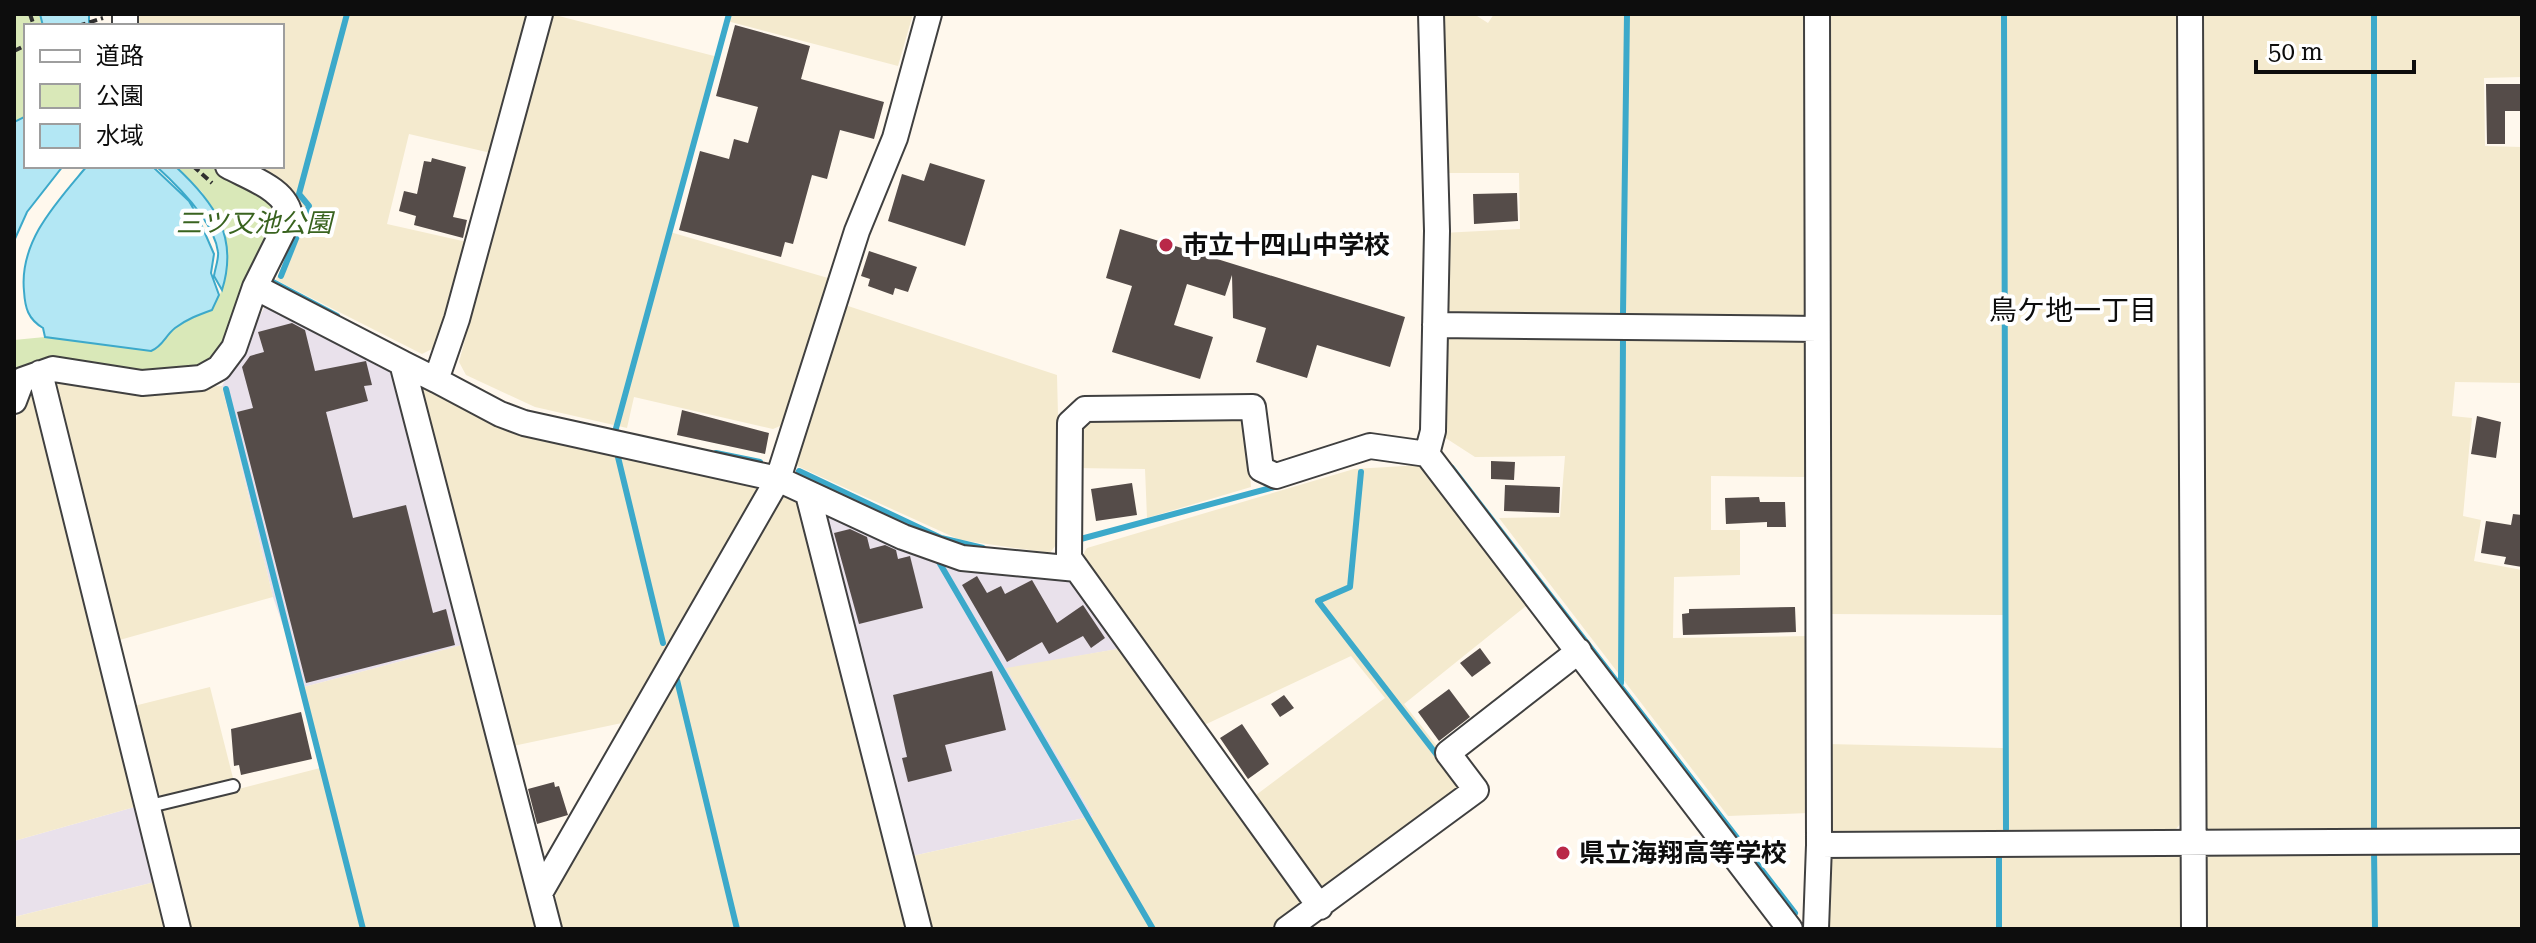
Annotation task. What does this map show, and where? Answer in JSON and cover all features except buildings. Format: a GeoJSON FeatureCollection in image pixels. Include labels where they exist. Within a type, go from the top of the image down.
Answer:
{"type":"FeatureCollection","features":[{"type":"Feature","properties":{"kind":"street"},"geometry":{"type":"LineString","coordinates":[[436,380],[457,319],[540,14]]}},
{"type":"Feature","properties":{"kind":"street"},"geometry":{"type":"LineString","coordinates":[[540,893],[778,479],[857,231],[895,138],[929,14]]}},
{"type":"Feature","properties":{"kind":"street"},"geometry":{"type":"LineString","coordinates":[[1427,454],[1433,431],[1437,231],[1431,14]]}},
{"type":"Feature","properties":{"kind":"street"},"geometry":{"type":"LineString","coordinates":[[1816,929],[1819,845],[1817,14]]}},
{"type":"Feature","properties":{"kind":"street"},"geometry":{"type":"LineString","coordinates":[[2190,14],[2194,929]]}},
{"type":"Feature","properties":{"kind":"street"},"geometry":{"type":"LineString","coordinates":[[14,401],[22,380],[53,369],[142,383],[201,378],[219,368],[234,348],[255,287],[290,217],[289,206],[283,197],[225,177]]}},
{"type":"Feature","properties":{"kind":"street"},"geometry":{"type":"LineString","coordinates":[[255,287],[500,414],[524,423],[778,479],[903,537],[962,558],[1077,569]]}},
{"type":"Feature","properties":{"kind":"street"},"geometry":{"type":"LineString","coordinates":[[1435,325],[1817,329]]}},
{"type":"Feature","properties":{"kind":"street"},"geometry":{"type":"LineString","coordinates":[[402,363],[549,929]]}},
{"type":"Feature","properties":{"kind":"street"},"geometry":{"type":"LineString","coordinates":[[40,373],[178,929]]}},
{"type":"Feature","properties":{"kind":"street"},"geometry":{"type":"LineString","coordinates":[[1320,907],[1069,558],[1070,423],[1085,409],[1253,407],[1261,469],[1276,476],[1370,446],[1427,454],[1790,929]]}},
{"type":"Feature","properties":{"kind":"street"},"geometry":{"type":"LineString","coordinates":[[808,494],[919,929]]}},
{"type":"Feature","properties":{"kind":"street"},"geometry":{"type":"LineString","coordinates":[[1287,929],[1476,790],[1448,753],[1579,651]]}},
{"type":"Feature","properties":{"kind":"street"},"geometry":{"type":"LineString","coordinates":[[1819,845],[2522,841]]}},
{"type":"Feature","properties":{"kind":"lane"},"geometry":{"type":"LineString","coordinates":[[146,807],[233,786]]}},
{"type":"Feature","properties":{"kind":"path"},"geometry":{"type":"LineString","coordinates":[[85,24],[95,21]]}},
{"type":"Feature","properties":{"kind":"path"},"geometry":{"type":"LineString","coordinates":[[199,168],[225,177]]}},
{"type":"Feature","properties":{"kind":"shaded area"},"geometry":{"type":"Polygon","coordinates":[[[131,14],[529,14],[491,153],[409,134],[387,224],[467,242],[438,346],[422,354],[276,280],[305,210],[285,189],[246,168],[284,168],[284,24],[133,24],[131,14]]]}},
{"type":"Feature","properties":{"kind":"shaded area"},"geometry":{"type":"Polygon","coordinates":[[[551,14],[718,57],[670,232],[828,278],[785,424],[773,429],[634,397],[627,428],[535,407],[466,375],[459,362],[551,14]]]}},
{"type":"Feature","properties":{"kind":"shaded area"},"geometry":{"type":"Polygon","coordinates":[[[729,14],[913,14],[898,66],[727,21],[729,14]]]}},
{"type":"Feature","properties":{"kind":"shaded area"},"geometry":{"type":"Polygon","coordinates":[[[1441,14],[1474,14],[1488,23],[1494,14],[1806,14],[1808,312],[1802,320],[1444,314],[1442,233],[1520,229],[1519,173],[1441,173],[1441,14]]]}},
{"type":"Feature","properties":{"kind":"shaded area"},"geometry":{"type":"Polygon","coordinates":[[[1826,14],[2180,14],[2180,824],[2173,833],[1828,836],[1827,744],[2003,748],[2003,615],[1827,614],[1826,14]]]}},
{"type":"Feature","properties":{"kind":"shaded area"},"geometry":{"type":"Polygon","coordinates":[[[2197,14],[2522,14],[2522,77],[2484,78],[2485,146],[2522,147],[2522,383],[2455,382],[2452,416],[2472,418],[2463,516],[2481,520],[2474,561],[2522,570],[2522,834],[2211,834],[2203,826],[2197,14]]]}},
{"type":"Feature","properties":{"kind":"shaded area"},"geometry":{"type":"Polygon","coordinates":[[[269,299],[394,367],[462,645],[304,687],[273,597],[222,386],[269,299]]]}},
{"type":"Feature","properties":{"kind":"shaded area"},"geometry":{"type":"Polygon","coordinates":[[[845,305],[1057,375],[1061,538],[1050,553],[960,540],[795,465],[845,305]]]}},
{"type":"Feature","properties":{"kind":"shaded area"},"geometry":{"type":"Polygon","coordinates":[[[1449,330],[1797,336],[1807,342],[1808,477],[1711,476],[1711,530],[1740,530],[1740,575],[1674,577],[1673,638],[1810,636],[1808,813],[1728,816],[1499,518],[1560,517],[1565,456],[1475,457],[1441,435],[1442,342],[1449,330]]]}},
{"type":"Feature","properties":{"kind":"shaded area"},"geometry":{"type":"Polygon","coordinates":[[[57,377],[137,391],[222,386],[273,597],[116,641],[51,384],[57,377]]]}},
{"type":"Feature","properties":{"kind":"shaded area"},"geometry":{"type":"Polygon","coordinates":[[[35,383],[138,806],[14,841],[14,428],[25,387],[35,383]]]}},
{"type":"Feature","properties":{"kind":"shaded area"},"geometry":{"type":"Polygon","coordinates":[[[425,383],[762,482],[622,723],[513,746],[417,392],[425,383]]]}},
{"type":"Feature","properties":{"kind":"shaded area"},"geometry":{"type":"Polygon","coordinates":[[[1088,414],[1246,415],[1251,487],[1147,518],[1145,469],[1075,468],[1075,428],[1088,414]]]}},
{"type":"Feature","properties":{"kind":"shaded area"},"geometry":{"type":"Polygon","coordinates":[[[1421,465],[1531,602],[1404,704],[1463,779],[1458,794],[1328,895],[1256,795],[1385,698],[1351,656],[1200,727],[1080,559],[1087,548],[1354,469],[1421,465]]]}},
{"type":"Feature","properties":{"kind":"shaded area"},"geometry":{"type":"Polygon","coordinates":[[[786,491],[800,502],[910,929],[561,929],[553,882],[786,491]]]}},
{"type":"Feature","properties":{"kind":"shaded area"},"geometry":{"type":"Polygon","coordinates":[[[820,504],[1076,580],[1123,648],[1007,669],[1093,816],[908,857],[820,504]]]}},
{"type":"Feature","properties":{"kind":"shaded area"},"geometry":{"type":"Polygon","coordinates":[[[462,645],[535,929],[191,929],[161,809],[324,767],[304,687],[462,645]]]}},
{"type":"Feature","properties":{"kind":"shaded area"},"geometry":{"type":"Polygon","coordinates":[[[1123,648],[1308,907],[1274,929],[926,929],[908,857],[1093,816],[1006,668],[1123,648]]]}},
{"type":"Feature","properties":{"kind":"shaded area"},"geometry":{"type":"Polygon","coordinates":[[[210,687],[233,778],[163,796],[150,791],[130,707],[210,687]]]}},
{"type":"Feature","properties":{"kind":"shaded area"},"geometry":{"type":"Polygon","coordinates":[[[138,806],[159,881],[14,917],[14,841],[138,806]]]}},
{"type":"Feature","properties":{"kind":"shaded area"},"geometry":{"type":"Polygon","coordinates":[[[2522,845],[2522,929],[2200,929],[2205,846],[2522,845]]]}},
{"type":"Feature","properties":{"kind":"shaded area"},"geometry":{"type":"Polygon","coordinates":[[[1841,848],[2181,850],[2180,929],[1826,929],[1826,861],[1841,848]]]}},
{"type":"Feature","properties":{"kind":"shaded area"},"geometry":{"type":"Polygon","coordinates":[[[159,881],[170,929],[14,929],[14,917],[159,881]]]}},
{"type":"Feature","properties":{"kind":"green space"},"geometry":{"type":"Polygon","coordinates":[[[14,14],[40,14],[42,24],[24,24],[24,117],[14,122],[14,14]]]}},
{"type":"Feature","properties":{"kind":"green space","name":"三ツ又池公園"},"geometry":{"type":"Polygon","coordinates":[[[177,168],[217,168],[287,206],[230,341],[205,366],[14,383],[14,340],[45,337],[151,351],[179,325],[212,310],[222,290],[217,217],[202,192],[177,168]]]}},
{"type":"Feature","properties":{"kind":"water"},"geometry":{"type":"Polygon","coordinates":[[[40,14],[89,14],[89,24],[42,24],[40,14]]]}},
{"type":"Feature","properties":{"kind":"water"},"geometry":{"type":"Polygon","coordinates":[[[24,117],[24,168],[61,168],[27,212],[14,241],[14,122],[24,117]]]}},
{"type":"Feature","properties":{"kind":"water"},"geometry":{"type":"Polygon","coordinates":[[[85,168],[154,168],[189,201],[214,254],[211,273],[219,295],[212,310],[179,325],[151,351],[45,337],[43,328],[26,308],[24,273],[34,239],[53,208],[85,168]]]}},
{"type":"Feature","properties":{"kind":"water"},"geometry":{"type":"Polygon","coordinates":[[[158,168],[177,168],[201,193],[220,221],[227,253],[222,290],[214,276],[218,252],[215,240],[202,216],[158,168]]]}},
{"type":"Feature","properties":{"kind":"waterway"},"geometry":{"type":"LineString","coordinates":[[281,276],[309,206],[299,194],[347,14]]}},
{"type":"Feature","properties":{"kind":"waterway"},"geometry":{"type":"LineString","coordinates":[[615,432],[729,14]]}},
{"type":"Feature","properties":{"kind":"waterway"},"geometry":{"type":"LineString","coordinates":[[1623,314],[1627,14]]}},
{"type":"Feature","properties":{"kind":"waterway"},"geometry":{"type":"LineString","coordinates":[[2004,14],[2006,829]]}},
{"type":"Feature","properties":{"kind":"waterway"},"geometry":{"type":"LineString","coordinates":[[2374,14],[2374,829]]}},
{"type":"Feature","properties":{"kind":"waterway"},"geometry":{"type":"LineString","coordinates":[[269,280],[337,316]]}},
{"type":"Feature","properties":{"kind":"waterway"},"geometry":{"type":"LineString","coordinates":[[1621,683],[1623,338]]}},
{"type":"Feature","properties":{"kind":"waterway"},"geometry":{"type":"LineString","coordinates":[[226,389],[363,929]]}},
{"type":"Feature","properties":{"kind":"waterway"},"geometry":{"type":"LineString","coordinates":[[617,453],[663,643]]}},
{"type":"Feature","properties":{"kind":"waterway"},"geometry":{"type":"LineString","coordinates":[[716,453],[760,462]]}},
{"type":"Feature","properties":{"kind":"waterway"},"geometry":{"type":"LineString","coordinates":[[1452,468],[1795,913]]}},
{"type":"Feature","properties":{"kind":"waterway"},"geometry":{"type":"LineString","coordinates":[[799,471],[941,538],[983,548]]}},
{"type":"Feature","properties":{"kind":"waterway"},"geometry":{"type":"LineString","coordinates":[[1361,472],[1350,587],[1318,601],[1440,759]]}},
{"type":"Feature","properties":{"kind":"waterway"},"geometry":{"type":"LineString","coordinates":[[1077,540],[1278,486]]}},
{"type":"Feature","properties":{"kind":"waterway"},"geometry":{"type":"LineString","coordinates":[[939,562],[1153,929]]}},
{"type":"Feature","properties":{"kind":"waterway"},"geometry":{"type":"LineString","coordinates":[[677,680],[737,929]]}},
{"type":"Feature","properties":{"kind":"waterway"},"geometry":{"type":"LineString","coordinates":[[1999,849],[1999,929]]}},
{"type":"Feature","properties":{"kind":"waterway"},"geometry":{"type":"LineString","coordinates":[[2374,849],[2375,929]]}},
{"type":"Feature","properties":{"kind":"place","name":"市立十四山中学校"},"geometry":{"type":"Point","coordinates":[1166,245]}},
{"type":"Feature","properties":{"kind":"place","name":"県立海翔高等学校"},"geometry":{"type":"Point","coordinates":[1563,853]}},
{"type":"Feature","properties":{"kind":"district","name":"鳥ケ地一丁目"},"geometry":{"type":"Point","coordinates":[2073,310]}}]}
